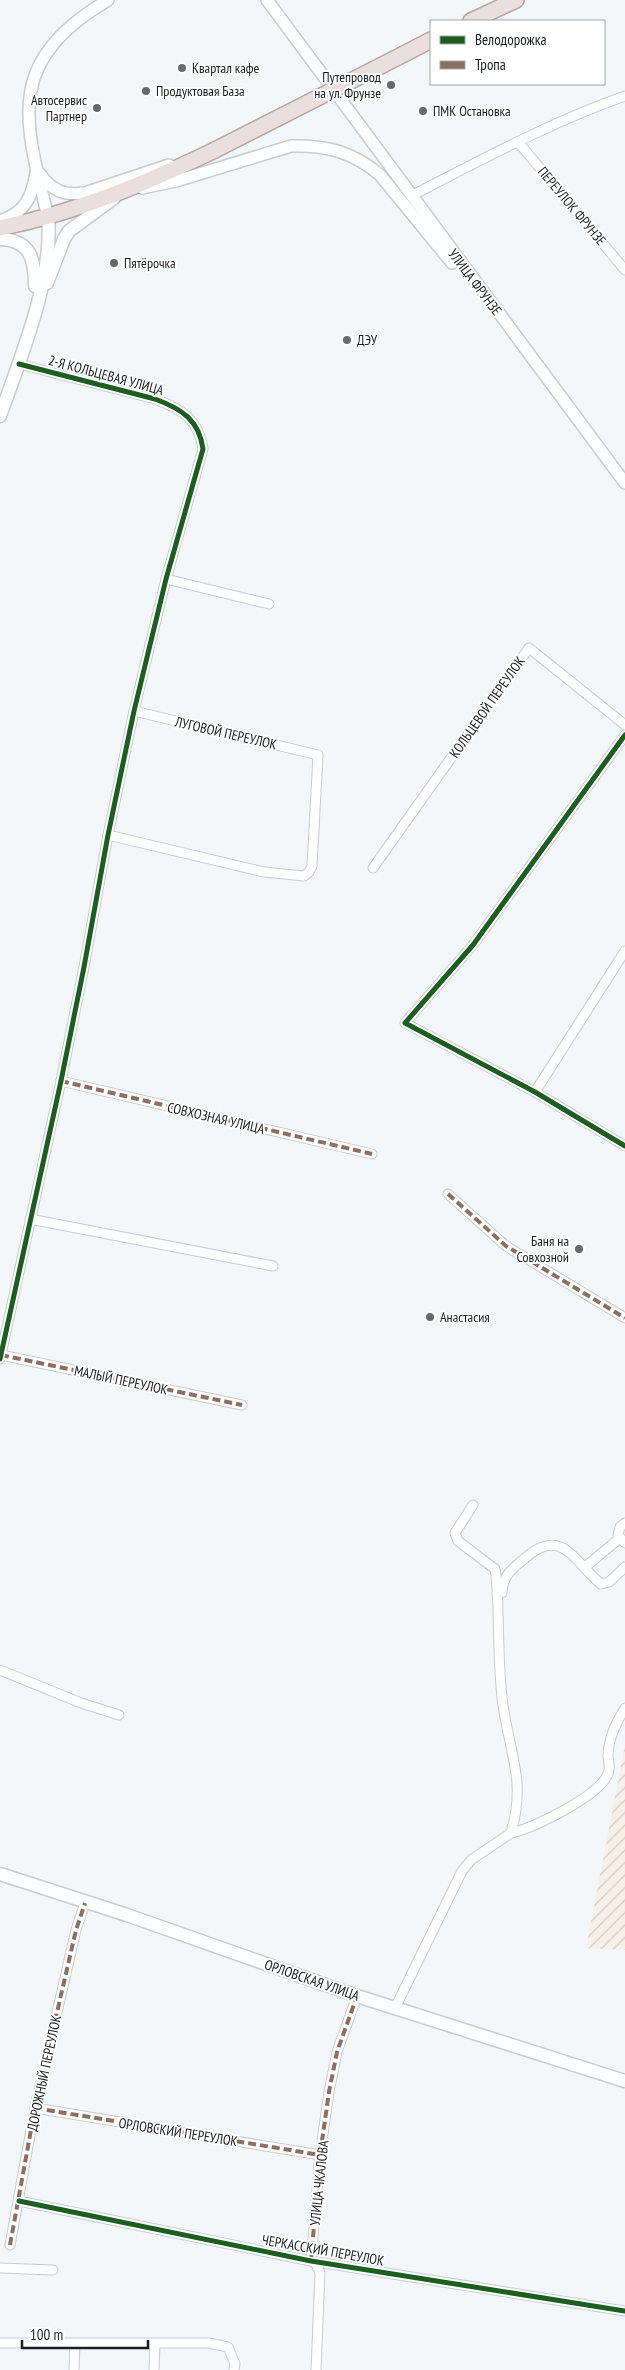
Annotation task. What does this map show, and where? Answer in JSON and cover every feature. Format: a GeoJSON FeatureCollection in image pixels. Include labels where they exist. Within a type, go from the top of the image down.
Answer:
{"type":"FeatureCollection","features":[{"type":"Feature","properties":{"kind":"highway"},"geometry":{"type":"LineString","coordinates":[[473,20],[516,0]]}},
{"type":"Feature","properties":{"kind":"highway"},"geometry":{"type":"LineString","coordinates":[[0,228],[48,217],[123,192],[213,151],[430,41]]}},
{"type":"Feature","properties":{"kind":"main road"},"geometry":{"type":"LineString","coordinates":[[0,416],[59,250],[69,231],[78,222],[123,192]]}},
{"type":"Feature","properties":{"kind":"main road"},"geometry":{"type":"LineString","coordinates":[[34,319],[47,253],[48,217]]}},
{"type":"Feature","properties":{"kind":"main road"},"geometry":{"type":"LineString","coordinates":[[0,239],[15,241],[23,246],[32,257],[35,270],[34,319]]}},
{"type":"Feature","properties":{"kind":"main road","name":"ОРЛОВСКАЯ УЛИЦА"},"geometry":{"type":"LineString","coordinates":[[0,1874],[357,1996],[392,2003],[412,2013],[625,2081]]}},
{"type":"Feature","properties":{"kind":"street"},"geometry":{"type":"LineString","coordinates":[[48,217],[30,135],[29,105],[31,86],[38,67],[50,47],[63,33],[108,0]]}},
{"type":"Feature","properties":{"kind":"street","name":"УЛИЦА ФРУНЗЕ"},"geometry":{"type":"LineString","coordinates":[[267,0],[625,484]]}},
{"type":"Feature","properties":{"kind":"street"},"geometry":{"type":"LineString","coordinates":[[411,196],[518,142],[597,106],[625,96]]}},
{"type":"Feature","properties":{"kind":"street","name":"ПЕРЕУЛОК ФРУНЗЕ"},"geometry":{"type":"LineString","coordinates":[[518,142],[625,270]]}},
{"type":"Feature","properties":{"kind":"street"},"geometry":{"type":"LineString","coordinates":[[123,192],[176,181],[292,146],[326,147],[353,156],[367,164],[389,185],[432,241],[481,290]]}},
{"type":"Feature","properties":{"kind":"street"},"geometry":{"type":"LineString","coordinates":[[36,169],[53,189],[63,193],[85,193],[213,151]]}},
{"type":"Feature","properties":{"kind":"street"},"geometry":{"type":"LineString","coordinates":[[0,221],[24,207],[33,190],[36,169]]}},
{"type":"Feature","properties":{"kind":"street","name":"2-Я КОЛЬЦЕВАЯ УЛИЦА"},"geometry":{"type":"LineString","coordinates":[[19,364],[155,399],[185,413],[198,430],[203,449],[166,579]]}},
{"type":"Feature","properties":{"kind":"street"},"geometry":{"type":"LineString","coordinates":[[1,1357],[61,1081],[108,835],[134,711],[166,579],[269,604]]}},
{"type":"Feature","properties":{"kind":"street","name":"КОЛЬЦЕВОЙ ПЕРЕУЛОК"},"geometry":{"type":"LineString","coordinates":[[373,868],[529,648],[625,725]]}},
{"type":"Feature","properties":{"kind":"street","name":"ЛУГОВОЙ ПЕРЕУЛОК"},"geometry":{"type":"LineString","coordinates":[[108,835],[264,872],[304,876],[312,866],[318,755],[134,711]]}},
{"type":"Feature","properties":{"kind":"street"},"geometry":{"type":"LineString","coordinates":[[625,735],[473,945],[405,1023],[536,1092],[625,1146]]}},
{"type":"Feature","properties":{"kind":"street"},"geometry":{"type":"LineString","coordinates":[[536,1092],[625,951]]}},
{"type":"Feature","properties":{"kind":"street","name":"СОВХОЗНАЯ УЛИЦА"},"geometry":{"type":"LineString","coordinates":[[61,1081],[372,1154]]}},
{"type":"Feature","properties":{"kind":"street"},"geometry":{"type":"LineString","coordinates":[[448,1194],[506,1246],[625,1318]]}},
{"type":"Feature","properties":{"kind":"street"},"geometry":{"type":"LineString","coordinates":[[30,1219],[272,1266]]}},
{"type":"Feature","properties":{"kind":"street","name":"МАЛЫЙ ПЕРЕУЛОК"},"geometry":{"type":"LineString","coordinates":[[1,1357],[242,1405]]}},
{"type":"Feature","properties":{"kind":"street"},"geometry":{"type":"LineString","coordinates":[[473,1505],[456,1528],[458,1542],[495,1569],[509,1571]]}},
{"type":"Feature","properties":{"kind":"street"},"geometry":{"type":"LineString","coordinates":[[585,1567],[622,1540],[618,1531],[625,1524]]}},
{"type":"Feature","properties":{"kind":"street"},"geometry":{"type":"LineString","coordinates":[[498,1602],[501,1598],[504,1578],[509,1571],[531,1553],[550,1544],[557,1545],[571,1552],[599,1582],[607,1584],[625,1567]]}},
{"type":"Feature","properties":{"kind":"street"},"geometry":{"type":"LineString","coordinates":[[495,1569],[503,1704],[519,1790],[511,1833]]}},
{"type":"Feature","properties":{"kind":"street"},"geometry":{"type":"LineString","coordinates":[[0,1670],[81,1703],[119,1714]]}},
{"type":"Feature","properties":{"kind":"street"},"geometry":{"type":"LineString","coordinates":[[392,2003],[406,1986],[462,1870],[471,1860],[511,1833],[543,1823],[588,1794],[605,1779],[609,1770],[610,1742],[613,1730],[625,1708]]}},
{"type":"Feature","properties":{"kind":"street","name":"ДОРОЖНЫЙ ПЕРЕУЛОК"},"geometry":{"type":"LineString","coordinates":[[10,2245],[35,2108],[76,1930],[86,1903]]}},
{"type":"Feature","properties":{"kind":"street"},"geometry":{"type":"LineString","coordinates":[[406,1986],[404,2002],[412,2013]]}},
{"type":"Feature","properties":{"kind":"street","name":"УЛИЦА ЧКАЛОВА"},"geometry":{"type":"LineString","coordinates":[[316,2370],[320,2273],[316,2264],[311,2261],[320,2155],[337,2052],[357,1996]]}},
{"type":"Feature","properties":{"kind":"street","name":"ОРЛОВСКИЙ ПЕРЕУЛОК"},"geometry":{"type":"LineString","coordinates":[[35,2108],[320,2155]]}},
{"type":"Feature","properties":{"kind":"street","name":"ЧЕРКАССКИЙ ПЕРЕУЛОК"},"geometry":{"type":"LineString","coordinates":[[19,2201],[311,2261],[625,2311]]}},
{"type":"Feature","properties":{"kind":"street"},"geometry":{"type":"LineString","coordinates":[[0,2268],[52,2270]]}},
{"type":"Feature","properties":{"kind":"street"},"geometry":{"type":"LineString","coordinates":[[0,2343],[210,2343],[228,2347],[234,2364],[234,2370]]}},
{"type":"Feature","properties":{"kind":"street"},"geometry":{"type":"LineString","coordinates":[[74,2370],[75,2344]]}},
{"type":"Feature","properties":{"kind":"street"},"geometry":{"type":"LineString","coordinates":[[154,2370],[155,2344]]}},
{"type":"Feature","properties":{"kind":"shaded area"},"geometry":{"type":"Polygon","coordinates":[[[625,1745],[625,1950],[586,1948],[625,1745]]]}},
{"type":"Feature","properties":{"kind":"marked path"},"geometry":{"type":"LineString","coordinates":[[61,1081],[372,1154]]}},
{"type":"Feature","properties":{"kind":"marked path"},"geometry":{"type":"LineString","coordinates":[[448,1194],[506,1246],[625,1318]]}},
{"type":"Feature","properties":{"kind":"marked path"},"geometry":{"type":"LineString","coordinates":[[1,1355],[242,1405]]}},
{"type":"Feature","properties":{"kind":"marked path"},"geometry":{"type":"LineString","coordinates":[[10,2245],[35,2108],[76,1930],[85,1903]]}},
{"type":"Feature","properties":{"kind":"marked path"},"geometry":{"type":"LineString","coordinates":[[311,2261],[320,2155],[329,2092],[337,2052],[357,1996]]}},
{"type":"Feature","properties":{"kind":"marked path"},"geometry":{"type":"LineString","coordinates":[[35,2108],[320,2155]]}},
{"type":"Feature","properties":{"kind":"cycle path"},"geometry":{"type":"LineString","coordinates":[[0,1359],[61,1081],[108,835],[134,711],[166,579],[203,449],[198,430],[193,423],[188,417],[165,403],[19,364]]}},
{"type":"Feature","properties":{"kind":"cycle path"},"geometry":{"type":"LineString","coordinates":[[625,735],[473,945],[405,1023],[535,1092],[625,1146]]}},
{"type":"Feature","properties":{"kind":"cycle path"},"geometry":{"type":"LineString","coordinates":[[19,2201],[311,2261],[625,2311]]}},
{"type":"Feature","properties":{"kind":"place","name":"Квартал кафе"},"geometry":{"type":"Point","coordinates":[182,68]}},
{"type":"Feature","properties":{"kind":"place","name":"Путепровод на ул. Фрунзе"},"geometry":{"type":"Point","coordinates":[391,85]}},
{"type":"Feature","properties":{"kind":"place","name":"Продуктовая База"},"geometry":{"type":"Point","coordinates":[146,91]}},
{"type":"Feature","properties":{"kind":"place","name":"Автосервис Партнер"},"geometry":{"type":"Point","coordinates":[97,108]}},
{"type":"Feature","properties":{"kind":"place","name":"ПМК Остановка"},"geometry":{"type":"Point","coordinates":[423,111]}},
{"type":"Feature","properties":{"kind":"place","name":"Пятёрочка"},"geometry":{"type":"Point","coordinates":[114,263]}},
{"type":"Feature","properties":{"kind":"place","name":"ДЭУ"},"geometry":{"type":"Point","coordinates":[347,340]}},
{"type":"Feature","properties":{"kind":"place","name":"Баня на Совхозной"},"geometry":{"type":"Point","coordinates":[579,1249]}},
{"type":"Feature","properties":{"kind":"place","name":"Анастасия"},"geometry":{"type":"Point","coordinates":[430,1317]}}]}
